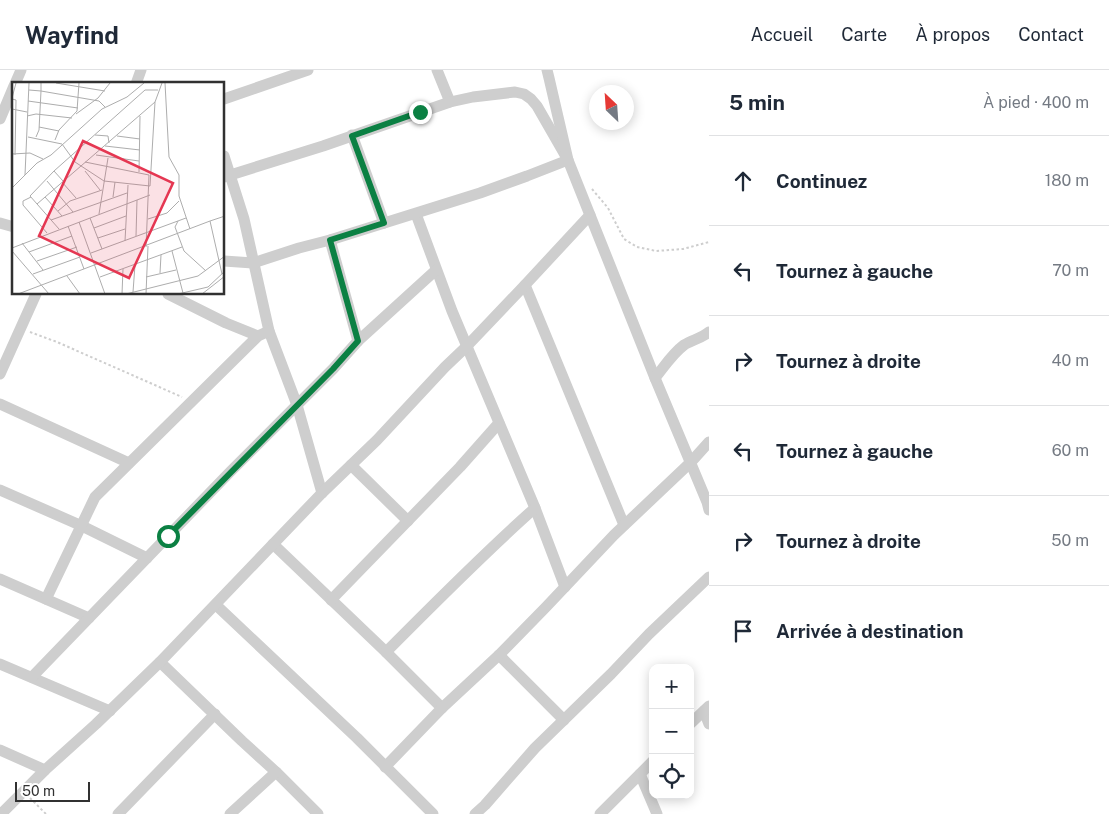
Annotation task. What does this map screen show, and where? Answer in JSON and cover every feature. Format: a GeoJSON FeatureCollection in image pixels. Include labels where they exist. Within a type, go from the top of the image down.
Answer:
{"type":"FeatureCollection","features":[{"type":"Feature","properties":{"kind":"street"},"geometry":{"type":"LineString","coordinates":[[15,82],[21,70]]}},
{"type":"Feature","properties":{"kind":"street"},"geometry":{"type":"LineString","coordinates":[[137,82],[142,70]]}},
{"type":"Feature","properties":{"kind":"street"},"geometry":{"type":"LineString","coordinates":[[225,99],[308,70]]}},
{"type":"Feature","properties":{"kind":"street"},"geometry":{"type":"LineString","coordinates":[[437,70],[450,102]]}},
{"type":"Feature","properties":{"kind":"street"},"geometry":{"type":"LineString","coordinates":[[547,70],[568,160]]}},
{"type":"Feature","properties":{"kind":"street"},"geometry":{"type":"LineString","coordinates":[[0,119],[12,90]]}},
{"type":"Feature","properties":{"kind":"street"},"geometry":{"type":"LineString","coordinates":[[227,176],[450,102],[515,92],[524,94],[538,106],[568,160],[654,378],[691,462],[709,510]]}},
{"type":"Feature","properties":{"kind":"street"},"geometry":{"type":"LineString","coordinates":[[352,136],[384,223]]}},
{"type":"Feature","properties":{"kind":"street"},"geometry":{"type":"LineString","coordinates":[[225,261],[253,263],[416,214],[568,160]]}},
{"type":"Feature","properties":{"kind":"street"},"geometry":{"type":"LineString","coordinates":[[225,163],[227,176],[244,219],[253,263],[263,334],[296,405],[322,493]]}},
{"type":"Feature","properties":{"kind":"street"},"geometry":{"type":"LineString","coordinates":[[416,214],[466,347],[535,508],[566,586]]}},
{"type":"Feature","properties":{"kind":"street"},"geometry":{"type":"LineString","coordinates":[[1,814],[160,662],[322,493],[377,440],[590,215]]}},
{"type":"Feature","properties":{"kind":"street"},"geometry":{"type":"LineString","coordinates":[[330,240],[358,341]]}},
{"type":"Feature","properties":{"kind":"street"},"geometry":{"type":"LineString","coordinates":[[32,677],[333,369],[358,341],[436,270]]}},
{"type":"Feature","properties":{"kind":"street"},"geometry":{"type":"LineString","coordinates":[[525,284],[624,525]]}},
{"type":"Feature","properties":{"kind":"street"},"geometry":{"type":"LineString","coordinates":[[0,374],[36,295]]}},
{"type":"Feature","properties":{"kind":"street"},"geometry":{"type":"LineString","coordinates":[[170,295],[226,322],[263,334]]}},
{"type":"Feature","properties":{"kind":"street"},"geometry":{"type":"LineString","coordinates":[[654,378],[677,351],[709,332]]}},
{"type":"Feature","properties":{"kind":"street"},"geometry":{"type":"LineString","coordinates":[[46,599],[95,497],[263,334]]}},
{"type":"Feature","properties":{"kind":"street"},"geometry":{"type":"LineString","coordinates":[[0,404],[129,463]]}},
{"type":"Feature","properties":{"kind":"street"},"geometry":{"type":"LineString","coordinates":[[331,600],[460,468],[499,423]]}},
{"type":"Feature","properties":{"kind":"street"},"geometry":{"type":"LineString","coordinates":[[385,767],[442,708],[499,655],[624,525],[691,462],[709,442]]}},
{"type":"Feature","properties":{"kind":"street"},"geometry":{"type":"LineString","coordinates":[[351,465],[408,521]]}},
{"type":"Feature","properties":{"kind":"street"},"geometry":{"type":"LineString","coordinates":[[0,490],[82,526],[147,558]]}},
{"type":"Feature","properties":{"kind":"street"},"geometry":{"type":"LineString","coordinates":[[386,652],[474,564],[535,508]]}},
{"type":"Feature","properties":{"kind":"street"},"geometry":{"type":"LineString","coordinates":[[273,544],[442,708]]}},
{"type":"Feature","properties":{"kind":"street"},"geometry":{"type":"LineString","coordinates":[[475,814],[535,748],[709,577]]}},
{"type":"Feature","properties":{"kind":"street"},"geometry":{"type":"LineString","coordinates":[[0,579],[89,618]]}},
{"type":"Feature","properties":{"kind":"street"},"geometry":{"type":"LineString","coordinates":[[216,605],[345,726],[433,814]]}},
{"type":"Feature","properties":{"kind":"street"},"geometry":{"type":"LineString","coordinates":[[499,655],[564,720]]}},
{"type":"Feature","properties":{"kind":"street"},"geometry":{"type":"LineString","coordinates":[[160,662],[318,814]]}},
{"type":"Feature","properties":{"kind":"street"},"geometry":{"type":"LineString","coordinates":[[0,664],[110,711]]}},
{"type":"Feature","properties":{"kind":"street"},"geometry":{"type":"LineString","coordinates":[[694,720],[706,709]]}},
{"type":"Feature","properties":{"kind":"street"},"geometry":{"type":"LineString","coordinates":[[706,709],[709,724]]}},
{"type":"Feature","properties":{"kind":"street"},"geometry":{"type":"LineString","coordinates":[[118,814],[215,714]]}},
{"type":"Feature","properties":{"kind":"street"},"geometry":{"type":"LineString","coordinates":[[0,750],[45,770]]}},
{"type":"Feature","properties":{"kind":"street"},"geometry":{"type":"LineString","coordinates":[[600,814],[649,765]]}},
{"type":"Feature","properties":{"kind":"street"},"geometry":{"type":"LineString","coordinates":[[230,814],[276,772]]}},
{"type":"Feature","properties":{"kind":"street"},"geometry":{"type":"LineString","coordinates":[[640,774],[657,814]]}},
{"type":"Feature","properties":{"kind":"path"},"geometry":{"type":"LineString","coordinates":[[591,188],[608,208],[624,238],[637,247],[656,251],[683,249],[709,242]]}},
{"type":"Feature","properties":{"kind":"path"},"geometry":{"type":"LineString","coordinates":[[21,329],[57,342],[192,401]]}},
{"type":"Feature","properties":{"kind":"path"},"geometry":{"type":"LineString","coordinates":[[24,792],[46,814]]}},
{"type":"Feature","properties":{"kind":"route"},"geometry":{"type":"LineString","coordinates":[[168,536],[333,369],[358,341],[330,240],[384,223],[352,136],[420,112]]}}]}
